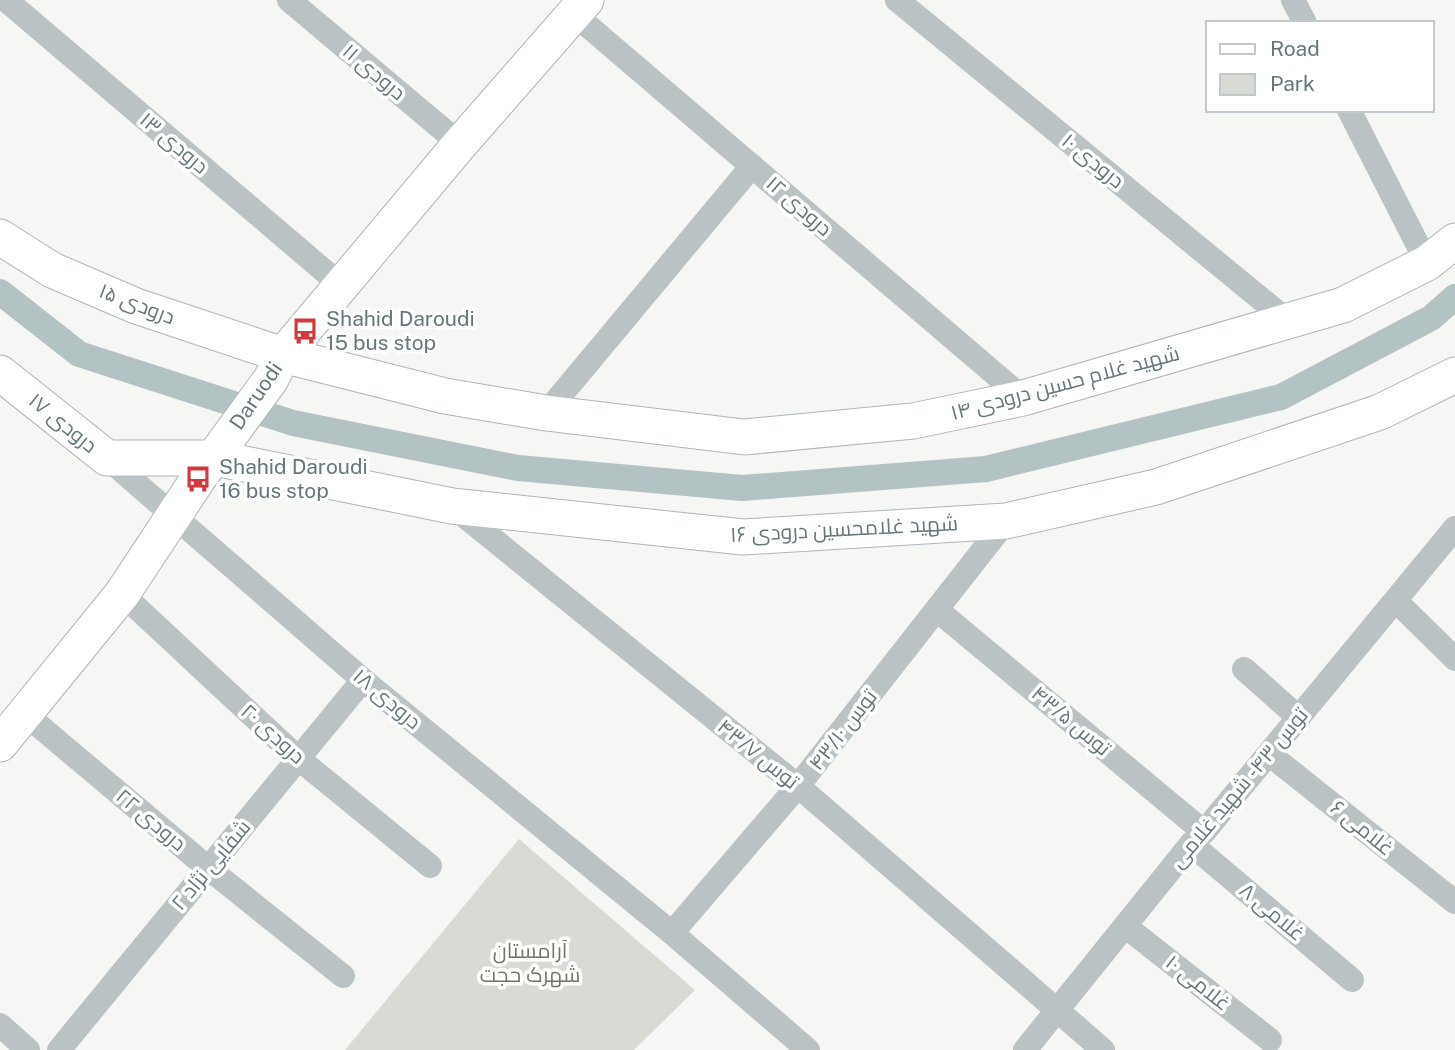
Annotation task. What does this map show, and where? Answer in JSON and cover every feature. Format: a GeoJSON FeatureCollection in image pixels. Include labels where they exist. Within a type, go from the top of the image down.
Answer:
{"type":"FeatureCollection","features":[{"type":"Feature","properties":{"kind":"street","name":"درودی ۱۳"},"geometry":{"type":"LineString","coordinates":[[6,0],[342,286]]}},
{"type":"Feature","properties":{"kind":"street","name":"درودی ۱۱"},"geometry":{"type":"LineString","coordinates":[[289,0],[460,144]]}},
{"type":"Feature","properties":{"kind":"street","name":"درودی ۱۰"},"geometry":{"type":"LineString","coordinates":[[897,0],[1289,322]]}},
{"type":"Feature","properties":{"kind":"street"},"geometry":{"type":"LineString","coordinates":[[1293,0],[1304,21]]}},
{"type":"Feature","properties":{"kind":"street","name":"Daruodi"},"geometry":{"type":"LineString","coordinates":[[0,744],[122,594],[277,367],[460,144],[582,4]]}},
{"type":"Feature","properties":{"kind":"street","name":"درودی ۱۲"},"geometry":{"type":"LineString","coordinates":[[582,4],[752,166],[1023,398]]}},
{"type":"Feature","properties":{"kind":"street"},"geometry":{"type":"LineString","coordinates":[[1350,112],[1427,263]]}},
{"type":"Feature","properties":{"kind":"street"},"geometry":{"type":"LineString","coordinates":[[546,413],[752,166]]}},
{"type":"Feature","properties":{"kind":"street","name":"درودی ۱۵"},"geometry":{"type":"LineString","coordinates":[[0,237],[51,270],[277,367]]}},
{"type":"Feature","properties":{"kind":"street","name":"شهید غلام حسین درودی ۱۴"},"geometry":{"type":"LineString","coordinates":[[277,367],[546,413],[744,437],[913,421],[1023,398],[1343,305],[1427,263],[1455,241]]}},
{"type":"Feature","properties":{"kind":"street","name":"درودی ۱۷"},"geometry":{"type":"LineString","coordinates":[[0,373],[107,458],[222,448]]}},
{"type":"Feature","properties":{"kind":"street","name":"شهید غلامحسین درودی ۱۶"},"geometry":{"type":"LineString","coordinates":[[222,448],[452,506],[743,537],[1006,521],[1156,487],[1380,412],[1455,375]]}},
{"type":"Feature","properties":{"kind":"street","name":"درودی ۱۸"},"geometry":{"type":"LineString","coordinates":[[107,458],[363,680],[672,933],[808,1050]]}},
{"type":"Feature","properties":{"kind":"street","name":"توس ۴۳/۷"},"geometry":{"type":"LineString","coordinates":[[452,506],[798,786],[1103,1050]]}},
{"type":"Feature","properties":{"kind":"street","name":"توس ۴۳/۱۰"},"geometry":{"type":"LineString","coordinates":[[672,933],[798,786],[1006,521]]}},
{"type":"Feature","properties":{"kind":"street","name":"توس ۴۳ - شهید غلامی"},"geometry":{"type":"LineString","coordinates":[[1025,1050],[1455,528]]}},
{"type":"Feature","properties":{"kind":"street","name":"درودی ۲۰"},"geometry":{"type":"LineString","coordinates":[[122,594],[299,759],[430,866]]}},
{"type":"Feature","properties":{"kind":"street"},"geometry":{"type":"LineString","coordinates":[[1396,601],[1455,659]]}},
{"type":"Feature","properties":{"kind":"street","name":"توس ۴۳/۵"},"geometry":{"type":"LineString","coordinates":[[937,610],[1198,838]]}},
{"type":"Feature","properties":{"kind":"street"},"geometry":{"type":"LineString","coordinates":[[1244,669],[1299,718]]}},
{"type":"Feature","properties":{"kind":"street","name":"شفایی نژاد ۲"},"geometry":{"type":"LineString","coordinates":[[59,1050],[363,680]]}},
{"type":"Feature","properties":{"kind":"street","name":"درودی ۲۲"},"geometry":{"type":"LineString","coordinates":[[25,714],[208,868],[343,976]]}},
{"type":"Feature","properties":{"kind":"street","name":"غلامی ۶"},"geometry":{"type":"LineString","coordinates":[[1269,754],[1455,902]]}},
{"type":"Feature","properties":{"kind":"street","name":"غلامی ۸"},"geometry":{"type":"LineString","coordinates":[[1198,838],[1352,980]]}},
{"type":"Feature","properties":{"kind":"street","name":"غلامی ۱۰"},"geometry":{"type":"LineString","coordinates":[[1125,926],[1270,1040]]}},
{"type":"Feature","properties":{"kind":"street"},"geometry":{"type":"LineString","coordinates":[[0,1025],[28,1050]]}},
{"type":"Feature","properties":{"kind":"green space","name":"آرامستان شهرک حجت"},"geometry":{"type":"Polygon","coordinates":[[[519,839],[695,990],[634,1050],[345,1050],[519,839]]]}},
{"type":"Feature","properties":{"kind":"waterway"},"geometry":{"type":"LineString","coordinates":[[0,292],[79,354],[293,423],[518,468],[742,488],[986,469],[1281,397],[1431,318],[1455,297]]}},
{"type":"Feature","properties":{"kind":"place","name":"Shahid Daroudi 15 bus stop"},"geometry":{"type":"Point","coordinates":[305,331]}},
{"type":"Feature","properties":{"kind":"place","name":"Shahid Daroudi 16 bus stop"},"geometry":{"type":"Point","coordinates":[198,479]}}]}
